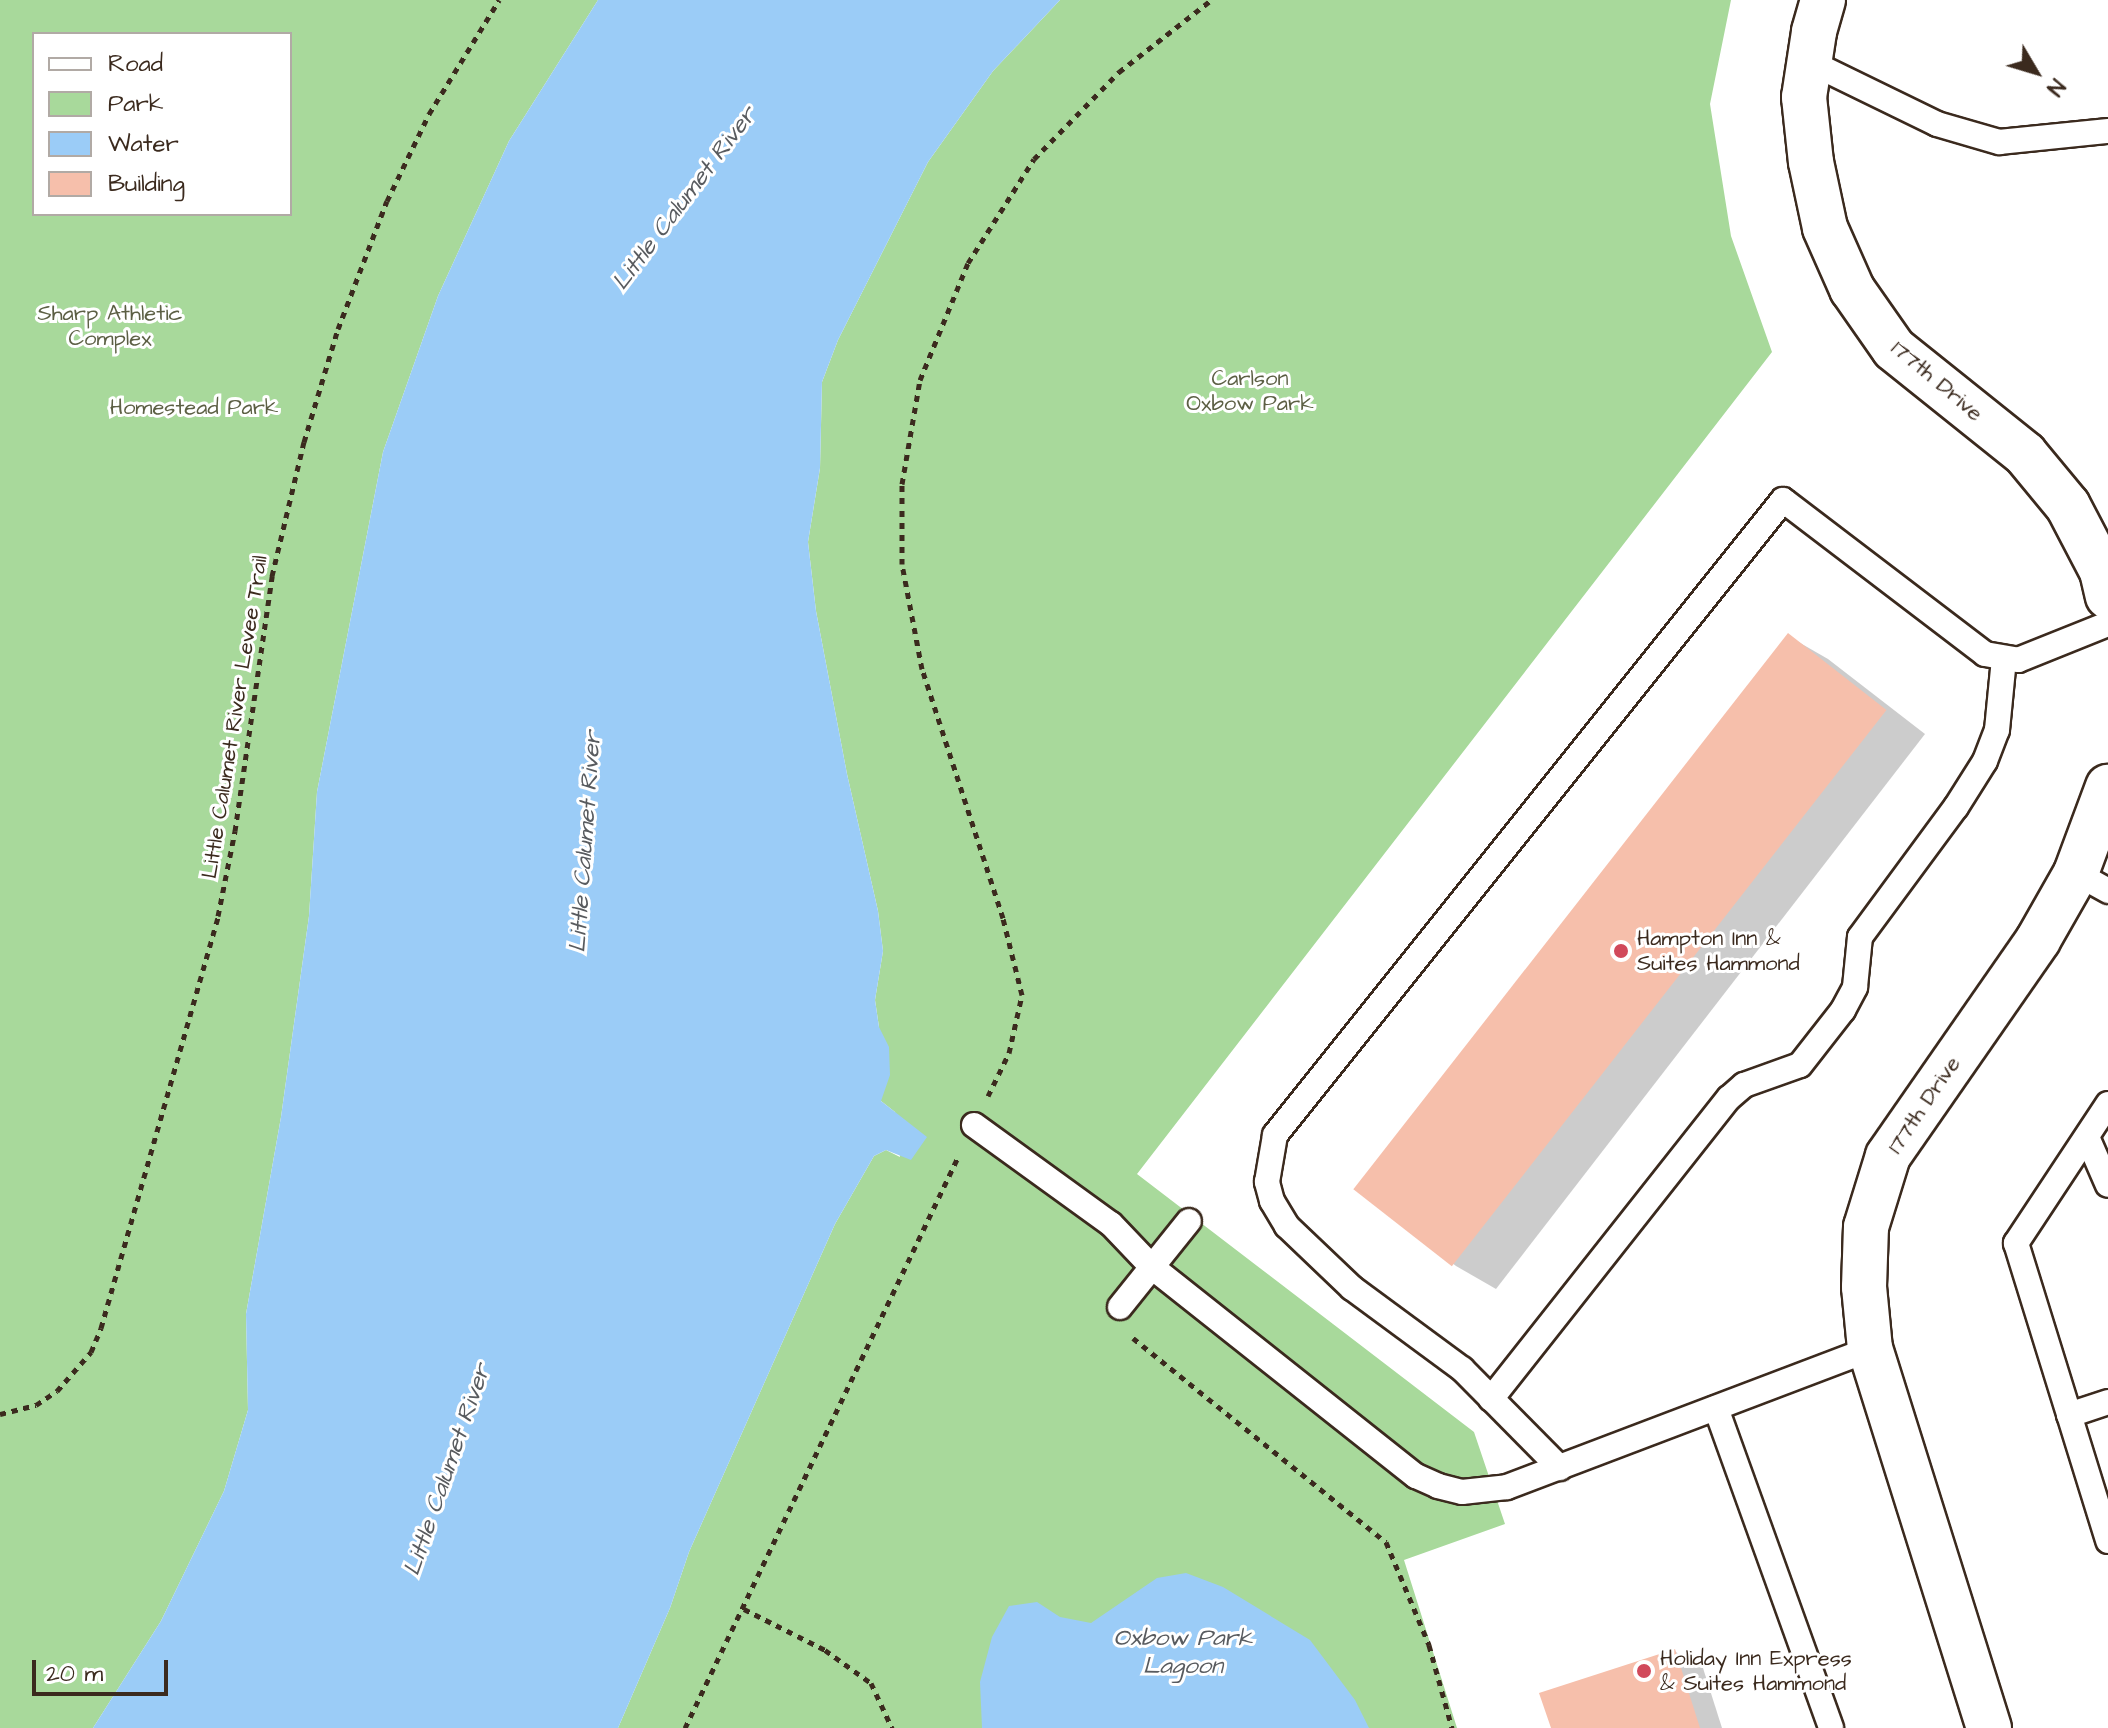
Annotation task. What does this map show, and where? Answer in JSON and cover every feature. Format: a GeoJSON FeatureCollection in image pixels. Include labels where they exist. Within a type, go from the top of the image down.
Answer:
{"type":"FeatureCollection","features":[{"type":"Feature","properties":{"kind":"street","name":"177th Drive"},"geometry":{"type":"LineString","coordinates":[[1823,0],[1804,97],[1811,162],[1825,228],[1852,289],[1894,349],[2025,454],[2068,506],[2102,571],[2108,596]]}},
{"type":"Feature","properties":{"kind":"street","name":"177th Drive"},"geometry":{"type":"LineString","coordinates":[[1989,1728],[1870,1349],[1864,1287],[1866,1227],[1888,1156],[2038,940],[2092,882],[2108,787]]}},
{"type":"Feature","properties":{"kind":"lane"},"geometry":{"type":"LineString","coordinates":[[1810,62],[1937,124],[1999,142],[2108,131]]}},
{"type":"Feature","properties":{"kind":"lane"},"geometry":{"type":"LineString","coordinates":[[1560,1468],[1462,1369],[1352,1288],[1287,1226],[1272,1201],[1267,1182],[1275,1135],[1783,500],[1985,654],[2018,660],[2108,624]]}},
{"type":"Feature","properties":{"kind":"lane"},"geometry":{"type":"LineString","coordinates":[[1491,1399],[1729,1098],[1744,1085],[1800,1065],[1843,1010],[1855,987],[1860,937],[1956,807],[1985,761],[1997,730],[2004,659]]}},
{"type":"Feature","properties":{"kind":"lane"},"geometry":{"type":"LineString","coordinates":[[2108,1104],[2016,1243],[2069,1415],[2098,1474],[2108,1541]]}},
{"type":"Feature","properties":{"kind":"lane"},"geometry":{"type":"LineString","coordinates":[[974,1125],[1111,1224],[1152,1267],[1416,1476],[1462,1492],[1483,1492],[1560,1468],[1870,1349]]}},
{"type":"Feature","properties":{"kind":"lane"},"geometry":{"type":"LineString","coordinates":[[2087,1137],[2108,1185]]}},
{"type":"Feature","properties":{"kind":"lane"},"geometry":{"type":"LineString","coordinates":[[1120,1307],[1189,1221]]}},
{"type":"Feature","properties":{"kind":"lane"},"geometry":{"type":"LineString","coordinates":[[2069,1415],[2108,1402]]}},
{"type":"Feature","properties":{"kind":"lane"},"geometry":{"type":"LineString","coordinates":[[1716,1408],[1831,1728]]}},
{"type":"Feature","properties":{"kind":"path","name":"Little Calumet River Levee Trail"},"geometry":{"type":"LineString","coordinates":[[0,1414],[36,1405],[57,1391],[91,1352],[101,1328],[218,916],[235,831],[272,576],[304,442],[334,343],[387,201],[429,114],[499,0]]}},
{"type":"Feature","properties":{"kind":"path"},"geometry":{"type":"LineString","coordinates":[[685,1728],[1009,1053],[1022,995],[1003,918],[922,669],[902,564],[902,484],[920,380],[968,263],[1034,159],[1119,72],[1211,0]]}},
{"type":"Feature","properties":{"kind":"path"},"geometry":{"type":"LineString","coordinates":[[1120,1307],[1114,1322],[1386,1542],[1429,1645],[1452,1728]]}},
{"type":"Feature","properties":{"kind":"path"},"geometry":{"type":"LineString","coordinates":[[744,1609],[825,1650],[871,1683],[892,1728]]}},
{"type":"Feature","properties":{"kind":"green space","name":"Homestead Park"},"geometry":{"type":"Polygon","coordinates":[[[0,0],[598,0],[509,141],[438,296],[383,452],[317,792],[309,916],[281,1117],[246,1314],[248,1410],[224,1491],[161,1621],[93,1728],[0,1728],[0,0]]]}},
{"type":"Feature","properties":{"kind":"green space","name":"Carlson Oxbow Park"},"geometry":{"type":"Polygon","coordinates":[[[1060,0],[1731,0],[1710,104],[1731,236],[1772,352],[1137,1174],[1474,1432],[1505,1524],[1404,1560],[1457,1728],[618,1728],[670,1608],[689,1552],[835,1224],[874,1156],[886,1150],[900,1157],[895,1112],[881,1101],[875,1000],[883,951],[878,911],[847,774],[816,611],[808,542],[820,468],[822,382],[838,340],[928,162],[993,71],[1060,0]]]}},
{"type":"Feature","properties":{"kind":"water","name":"Little Calumet River"},"geometry":{"type":"Polygon","coordinates":[[[598,0],[1060,0],[993,71],[928,162],[838,340],[822,382],[820,468],[808,542],[816,611],[847,774],[878,911],[883,951],[875,1000],[879,1027],[889,1047],[890,1075],[881,1101],[927,1137],[911,1160],[886,1150],[874,1156],[835,1224],[689,1552],[670,1608],[618,1728],[93,1728],[161,1621],[224,1491],[248,1410],[246,1314],[281,1117],[309,916],[317,792],[383,452],[438,296],[509,141],[598,0]]]}},
{"type":"Feature","properties":{"kind":"water","name":"Oxbow Park Lagoon"},"geometry":{"type":"Polygon","coordinates":[[[1186,1573],[1223,1587],[1310,1640],[1355,1700],[1369,1728],[982,1728],[980,1682],[992,1637],[1009,1606],[1037,1602],[1060,1617],[1091,1623],[1157,1578],[1186,1573]]]}},
{"type":"Feature","properties":{"kind":"building","name":"Hampton Inn & Suites Hammond"},"geometry":{"type":"Polygon","coordinates":[[[1788,633],[1887,710],[1452,1266],[1353,1189],[1788,633]]]}},
{"type":"Feature","properties":{"kind":"building","name":"Holiday Inn Express & Suites Hammond"},"geometry":{"type":"Polygon","coordinates":[[[1675,1649],[1700,1728],[1551,1728],[1539,1693],[1675,1649]]]}},
{"type":"Feature","properties":{"kind":"place","name":"Hampton Inn & Suites Hammond"},"geometry":{"type":"Point","coordinates":[1621,951]}},
{"type":"Feature","properties":{"kind":"place","name":"Holiday Inn Express & Suites Hammond"},"geometry":{"type":"Point","coordinates":[1644,1671]}},
{"type":"Feature","properties":{"kind":"park label","name":"Sharp Athletic Complex"},"geometry":{"type":"Point","coordinates":[110,326]}}]}
